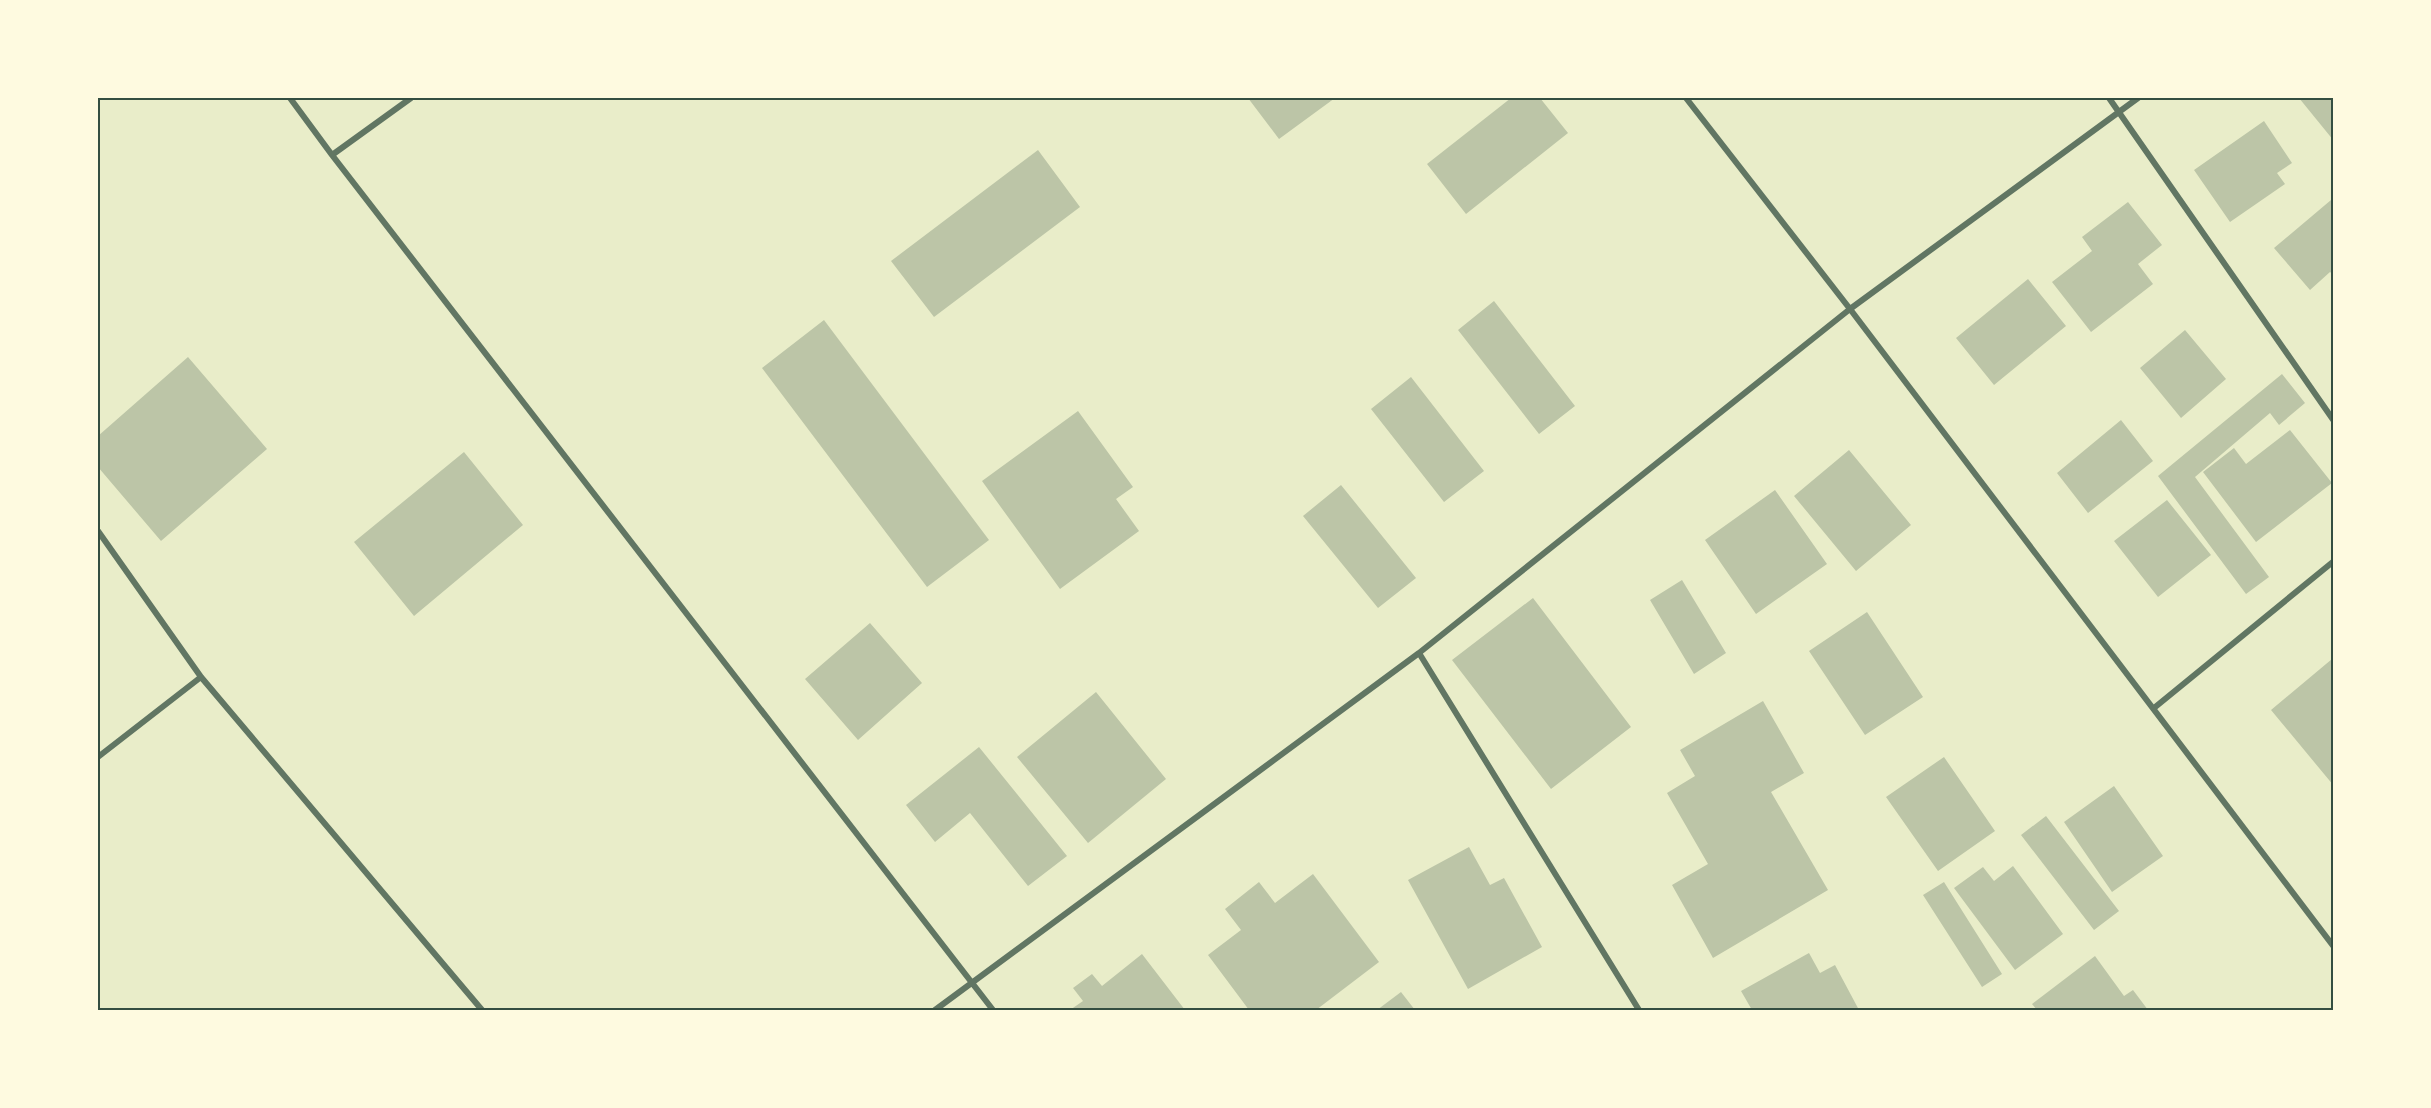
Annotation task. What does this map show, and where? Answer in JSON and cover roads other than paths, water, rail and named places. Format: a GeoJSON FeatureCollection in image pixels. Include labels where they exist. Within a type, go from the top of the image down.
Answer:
{"type":"FeatureCollection","features":[{"type":"Feature","properties":{"kind":"street"},"geometry":{"type":"LineString","coordinates":[[290,98],[974,983],[993,1011]]}},
{"type":"Feature","properties":{"kind":"street"},"geometry":{"type":"LineString","coordinates":[[332,155],[411,98]]}},
{"type":"Feature","properties":{"kind":"street"},"geometry":{"type":"LineString","coordinates":[[1686,98],[1850,309],[2334,947]]}},
{"type":"Feature","properties":{"kind":"street"},"geometry":{"type":"LineString","coordinates":[[2109,98],[2334,421]]}},
{"type":"Feature","properties":{"kind":"street"},"geometry":{"type":"LineString","coordinates":[[935,1011],[1419,653],[1850,309],[2138,98]]}},
{"type":"Feature","properties":{"kind":"street"},"geometry":{"type":"LineString","coordinates":[[98,531],[201,677],[482,1011]]}},
{"type":"Feature","properties":{"kind":"street"},"geometry":{"type":"LineString","coordinates":[[2154,708],[2334,561]]}},
{"type":"Feature","properties":{"kind":"street"},"geometry":{"type":"LineString","coordinates":[[1419,653],[1639,1011]]}},
{"type":"Feature","properties":{"kind":"street"},"geometry":{"type":"LineString","coordinates":[[98,757],[201,677]]}}]}
